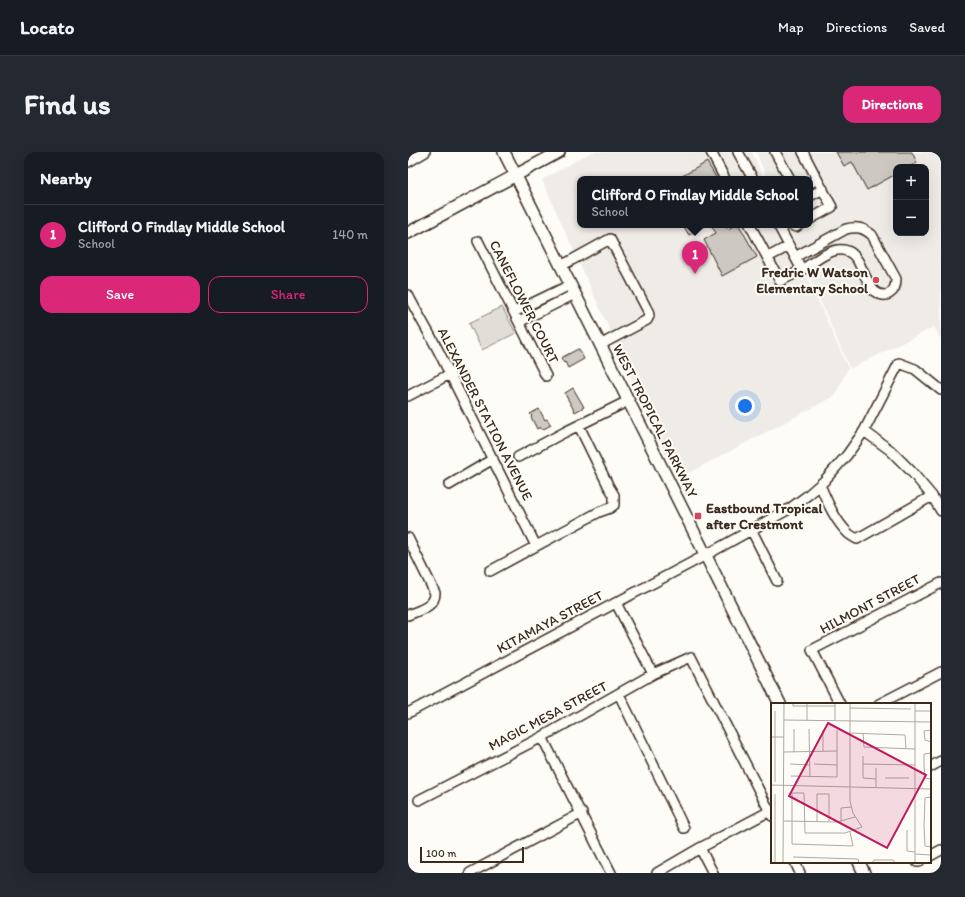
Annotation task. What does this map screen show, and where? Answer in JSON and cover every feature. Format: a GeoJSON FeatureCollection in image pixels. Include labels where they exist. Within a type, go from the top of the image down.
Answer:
{"type":"FeatureCollection","features":[{"type":"Feature","properties":{"kind":"main road","name":"WEST TROPICAL PARKWAY"},"geometry":{"type":"LineString","coordinates":[[504,152],[780,703]]}},
{"type":"Feature","properties":{"kind":"main road"},"geometry":{"type":"LineString","coordinates":[[408,233],[559,152]]}},
{"type":"Feature","properties":{"kind":"main road"},"geometry":{"type":"LineString","coordinates":[[859,863],[864,873]]}},
{"type":"Feature","properties":{"kind":"street"},"geometry":{"type":"LineString","coordinates":[[408,162],[425,152]]}},
{"type":"Feature","properties":{"kind":"street"},"geometry":{"type":"LineString","coordinates":[[711,152],[723,176]]}},
{"type":"Feature","properties":{"kind":"street"},"geometry":{"type":"LineString","coordinates":[[738,152],[751,176]]}},
{"type":"Feature","properties":{"kind":"street"},"geometry":{"type":"LineString","coordinates":[[775,152],[788,176]]}},
{"type":"Feature","properties":{"kind":"street"},"geometry":{"type":"LineString","coordinates":[[803,152],[812,176]]}},
{"type":"Feature","properties":{"kind":"street"},"geometry":{"type":"LineString","coordinates":[[813,217],[832,207],[823,189],[814,181]]}},
{"type":"Feature","properties":{"kind":"street"},"geometry":{"type":"LineString","coordinates":[[813,194],[823,189]]}},
{"type":"Feature","properties":{"kind":"street"},"geometry":{"type":"LineString","coordinates":[[752,228],[780,281],[802,270],[834,250],[845,249],[854,255],[874,291],[878,294],[886,295],[895,287],[896,279],[872,235],[858,227],[846,229],[795,257]]}},
{"type":"Feature","properties":{"kind":"street"},"geometry":{"type":"LineString","coordinates":[[780,228],[802,270]]}},
{"type":"Feature","properties":{"kind":"street"},"geometry":{"type":"LineString","coordinates":[[561,266],[610,239],[648,311],[649,316],[647,320],[600,345]]}},
{"type":"Feature","properties":{"kind":"street","name":"CANEFLOWER COURT"},"geometry":{"type":"LineString","coordinates":[[478,241],[546,376]]}},
{"type":"Feature","properties":{"kind":"street"},"geometry":{"type":"LineString","coordinates":[[768,257],[789,246]]}},
{"type":"Feature","properties":{"kind":"street"},"geometry":{"type":"LineString","coordinates":[[514,312],[572,290]]}},
{"type":"Feature","properties":{"kind":"street"},"geometry":{"type":"LineString","coordinates":[[519,322],[572,290]]}},
{"type":"Feature","properties":{"kind":"street","name":"ALEXANDER STATION AVENUE"},"geometry":{"type":"LineString","coordinates":[[408,297],[431,336],[536,546]]}},
{"type":"Feature","properties":{"kind":"street","name":"KITAMAYA STREET"},"geometry":{"type":"LineString","coordinates":[[408,713],[706,555],[789,509],[808,496],[847,455],[864,431],[899,363],[915,369],[941,390]]}},
{"type":"Feature","properties":{"kind":"street"},"geometry":{"type":"LineString","coordinates":[[408,396],[450,374]]}},
{"type":"Feature","properties":{"kind":"street"},"geometry":{"type":"LineString","coordinates":[[518,457],[628,401]]}},
{"type":"Feature","properties":{"kind":"street"},"geometry":{"type":"LineString","coordinates":[[490,571],[614,505],[614,495],[579,426]]}},
{"type":"Feature","properties":{"kind":"street"},"geometry":{"type":"LineString","coordinates":[[864,431],[890,450],[911,471],[932,496],[941,510]]}},
{"type":"Feature","properties":{"kind":"street"},"geometry":{"type":"LineString","coordinates":[[449,485],[493,460]]}},
{"type":"Feature","properties":{"kind":"street"},"geometry":{"type":"LineString","coordinates":[[820,485],[840,524],[847,533],[857,539],[932,496]]}},
{"type":"Feature","properties":{"kind":"street"},"geometry":{"type":"LineString","coordinates":[[751,529],[777,581]]}},
{"type":"Feature","properties":{"kind":"street"},"geometry":{"type":"LineString","coordinates":[[408,538],[435,593],[434,598],[428,606],[408,615]]}},
{"type":"Feature","properties":{"kind":"street","name":"HILMONT STREET"},"geometry":{"type":"LineString","coordinates":[[839,703],[812,650],[941,583]]}},
{"type":"Feature","properties":{"kind":"street"},"geometry":{"type":"LineString","coordinates":[[616,603],[653,674]]}},
{"type":"Feature","properties":{"kind":"street","name":"MAGIC MESA STREET"},"geometry":{"type":"LineString","coordinates":[[419,800],[542,737],[653,674],[691,658],[771,814]]}},
{"type":"Feature","properties":{"kind":"street"},"geometry":{"type":"LineString","coordinates":[[881,703],[941,672]]}},
{"type":"Feature","properties":{"kind":"street"},"geometry":{"type":"LineString","coordinates":[[619,694],[684,828]]}},
{"type":"Feature","properties":{"kind":"street"},"geometry":{"type":"LineString","coordinates":[[542,737],[612,873]]}},
{"type":"Feature","properties":{"kind":"street"},"geometry":{"type":"LineString","coordinates":[[931,766],[941,761]]}},
{"type":"Feature","properties":{"kind":"street"},"geometry":{"type":"LineString","coordinates":[[470,873],[582,814]]}},
{"type":"Feature","properties":{"kind":"street"},"geometry":{"type":"LineString","coordinates":[[657,873],[700,848],[771,814]]}},
{"type":"Feature","properties":{"kind":"street"},"geometry":{"type":"LineString","coordinates":[[700,848],[713,873]]}},
{"type":"Feature","properties":{"kind":"street"},"geometry":{"type":"LineString","coordinates":[[931,855],[941,850]]}},
{"type":"Feature","properties":{"kind":"street"},"geometry":{"type":"LineString","coordinates":[[795,863],[800,873]]}},
{"type":"Feature","properties":{"kind":"shaded area"},"geometry":{"type":"Polygon","coordinates":[[[591,152],[752,152],[763,176],[577,176],[577,228],[785,228],[848,368],[835,396],[677,479],[542,180],[591,152]]]}},
{"type":"Feature","properties":{"kind":"shaded area","name":"Fredric W Watson Elementary School"},"geometry":{"type":"Polygon","coordinates":[[[756,152],[941,152],[941,339],[934,327],[850,369],[788,228],[813,228],[813,176],[766,176],[756,152]]]}},
{"type":"Feature","properties":{"kind":"shaded area"},"geometry":{"type":"Polygon","coordinates":[[[502,307],[516,333],[482,350],[469,323],[502,307]]]}},
{"type":"Feature","properties":{"kind":"building"},"geometry":{"type":"Polygon","coordinates":[[[836,152],[912,152],[917,163],[893,164],[893,176],[867,190],[852,162],[844,166],[836,152]]]}},
{"type":"Feature","properties":{"kind":"building"},"geometry":{"type":"Polygon","coordinates":[[[707,162],[715,176],[682,176],[707,162]]]}},
{"type":"Feature","properties":{"kind":"building"},"geometry":{"type":"Polygon","coordinates":[[[685,228],[701,228],[689,235],[685,228]]]}},
{"type":"Feature","properties":{"kind":"building"},"geometry":{"type":"Polygon","coordinates":[[[713,228],[741,228],[757,257],[722,276],[704,240],[716,233],[713,228]]]}},
{"type":"Feature","properties":{"kind":"building"},"geometry":{"type":"Polygon","coordinates":[[[578,349],[584,359],[568,368],[561,358],[578,349]]]}},
{"type":"Feature","properties":{"kind":"building"},"geometry":{"type":"Polygon","coordinates":[[[573,388],[584,407],[575,412],[565,393],[573,388]]]}},
{"type":"Feature","properties":{"kind":"building"},"geometry":{"type":"Polygon","coordinates":[[[539,409],[545,420],[547,419],[551,425],[542,430],[540,427],[537,429],[530,414],[539,409]]]}},
{"type":"Feature","properties":{"kind":"place","name":"Clifford O Findlay Middle School"},"geometry":{"type":"Point","coordinates":[695,274]}},
{"type":"Feature","properties":{"kind":"place","name":"Fredric W Watson Elementary School"},"geometry":{"type":"Point","coordinates":[876,280]}},
{"type":"Feature","properties":{"kind":"place","name":"Eastbound Tropical after Crestmont"},"geometry":{"type":"Point","coordinates":[698,516]}}]}
